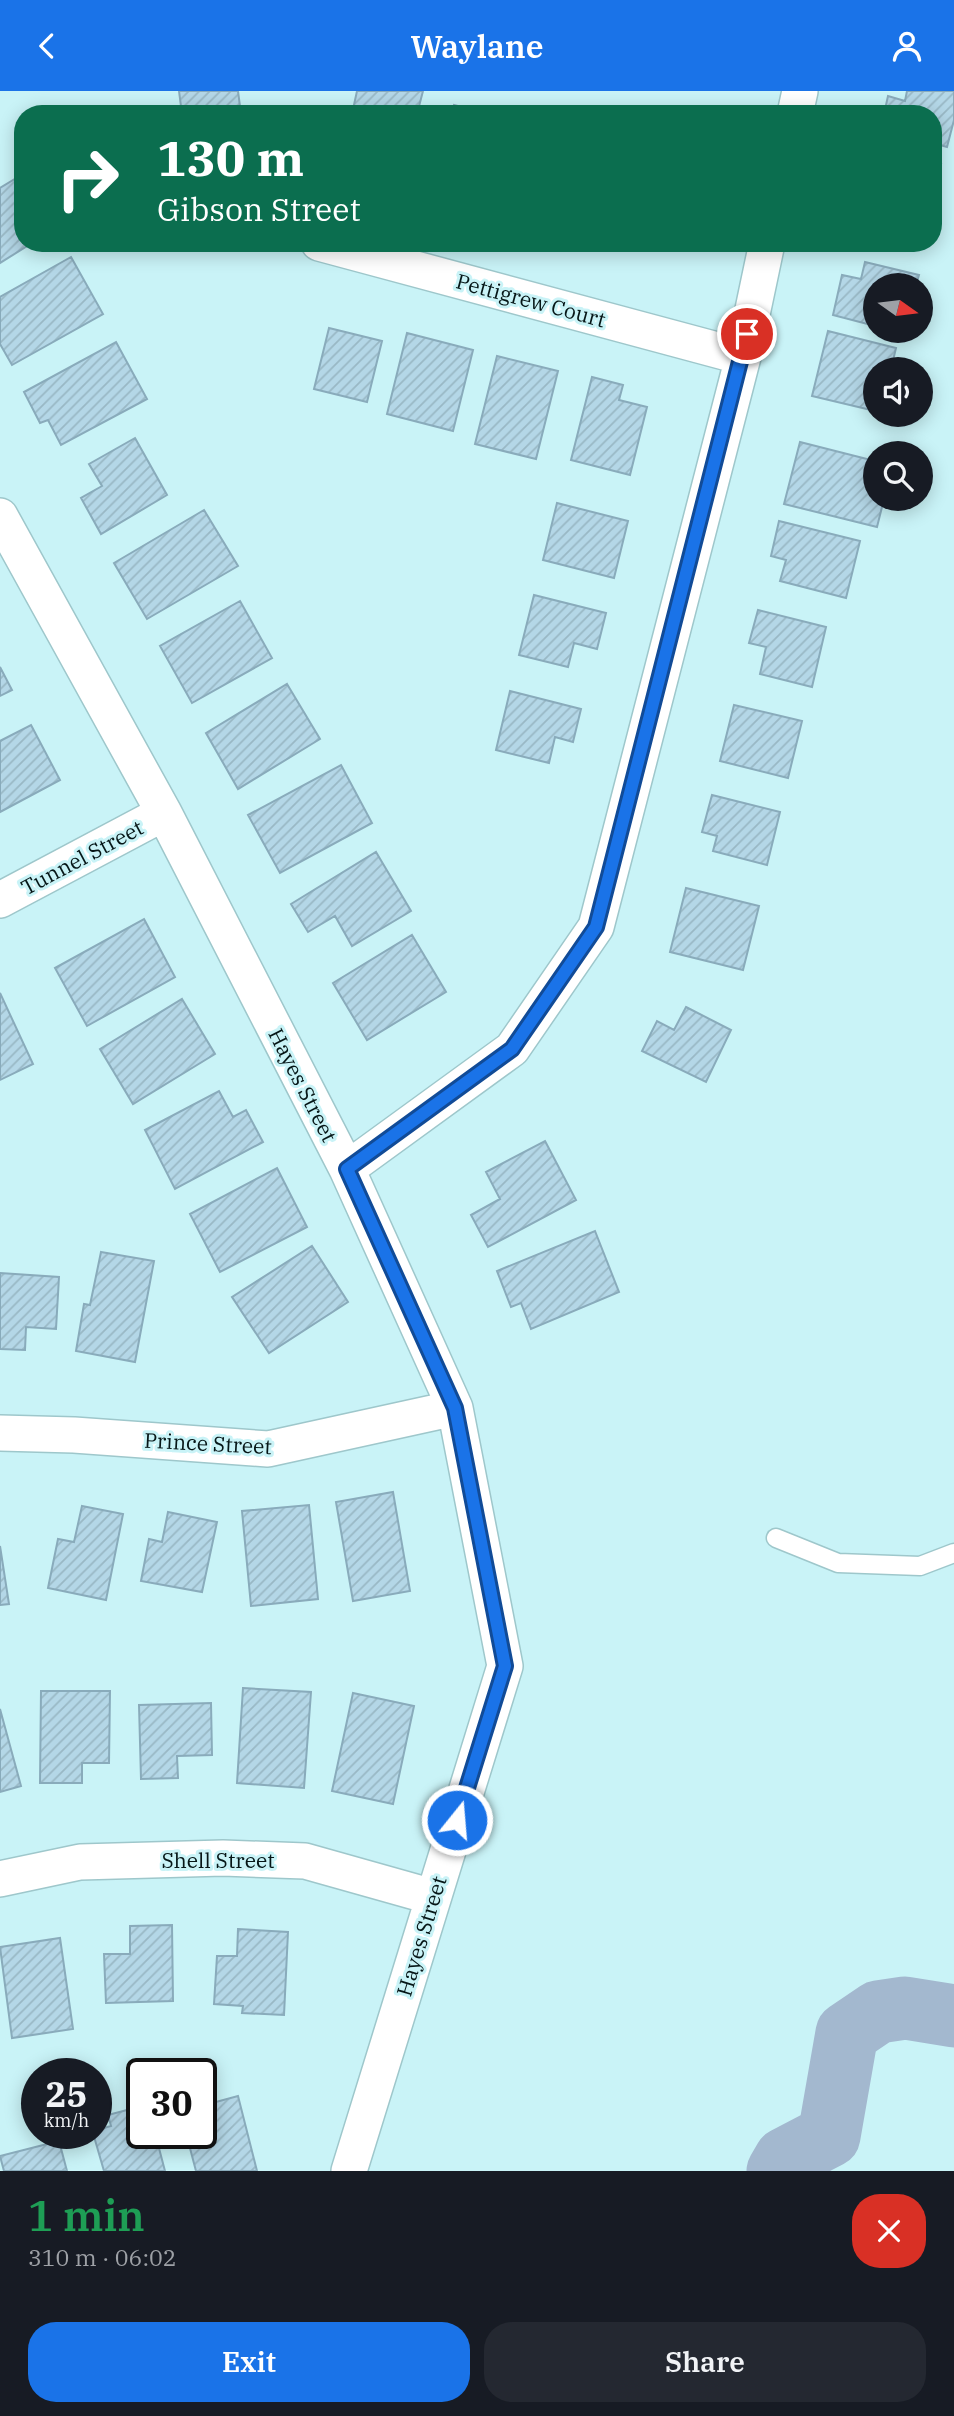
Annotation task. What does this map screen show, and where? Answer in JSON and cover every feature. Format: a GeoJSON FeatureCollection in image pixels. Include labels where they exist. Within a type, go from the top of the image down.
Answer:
{"type":"FeatureCollection","features":[{"type":"Feature","properties":{"kind":"street","name":"Pettigrew Court"},"geometry":{"type":"LineString","coordinates":[[352,252],[743,357]]}},
{"type":"Feature","properties":{"kind":"street"},"geometry":{"type":"LineString","coordinates":[[347,1169],[512,1049],[596,927],[743,357],[765,252]]}},
{"type":"Feature","properties":{"kind":"street","name":"Hayes Street"},"geometry":{"type":"LineString","coordinates":[[0,516],[164,813],[347,1169],[455,1408],[505,1666],[349,2171]]}},
{"type":"Feature","properties":{"kind":"street","name":"Tunnel Street"},"geometry":{"type":"LineString","coordinates":[[0,900],[164,813]]}},
{"type":"Feature","properties":{"kind":"street","name":"Prince Street"},"geometry":{"type":"LineString","coordinates":[[0,1433],[74,1435],[268,1449],[455,1408]]}},
{"type":"Feature","properties":{"kind":"street","name":"Shell Street"},"geometry":{"type":"LineString","coordinates":[[0,1879],[80,1862],[223,1858],[305,1861],[433,1898]]}},
{"type":"Feature","properties":{"kind":"lane"},"geometry":{"type":"LineString","coordinates":[[776,1538],[838,1563],[920,1566],[954,1553]]}},
{"type":"Feature","properties":{"kind":"building"},"geometry":{"type":"Polygon","coordinates":[[[179,91],[238,91],[240,105],[181,105],[179,91]]]}},
{"type":"Feature","properties":{"kind":"building"},"geometry":{"type":"Polygon","coordinates":[[[357,91],[423,91],[419,105],[354,105],[357,91]]]}},
{"type":"Feature","properties":{"kind":"building"},"geometry":{"type":"Polygon","coordinates":[[[907,91],[954,91],[954,120],[947,147],[942,146],[942,105],[886,105],[888,96],[905,101],[907,91]]]}},
{"type":"Feature","properties":{"kind":"building"},"geometry":{"type":"Polygon","coordinates":[[[14,179],[14,252],[18,252],[0,263],[0,188],[14,179]]]}},
{"type":"Feature","properties":{"kind":"building"},"geometry":{"type":"Polygon","coordinates":[[[71,257],[103,314],[12,365],[0,344],[0,297],[71,257]]]}},
{"type":"Feature","properties":{"kind":"building"},"geometry":{"type":"Polygon","coordinates":[[[865,262],[911,273],[863,273],[863,323],[833,315],[842,275],[861,279],[865,262]]]}},
{"type":"Feature","properties":{"kind":"building"},"geometry":{"type":"Polygon","coordinates":[[[329,328],[382,341],[367,402],[314,389],[329,328]]]}},
{"type":"Feature","properties":{"kind":"building"},"geometry":{"type":"Polygon","coordinates":[[[828,331],[863,340],[863,343],[896,348],[894,357],[863,357],[863,408],[812,396],[828,331]]]}},
{"type":"Feature","properties":{"kind":"building"},"geometry":{"type":"Polygon","coordinates":[[[407,333],[473,350],[453,431],[387,414],[407,333]]]}},
{"type":"Feature","properties":{"kind":"building"},"geometry":{"type":"Polygon","coordinates":[[[116,342],[147,399],[61,445],[48,420],[40,423],[24,392],[116,342]]]}},
{"type":"Feature","properties":{"kind":"building"},"geometry":{"type":"Polygon","coordinates":[[[497,356],[558,371],[536,459],[475,444],[497,356]]]}},
{"type":"Feature","properties":{"kind":"building"},"geometry":{"type":"Polygon","coordinates":[[[592,377],[623,385],[619,400],[647,407],[630,475],[571,460],[592,377]]]}},
{"type":"Feature","properties":{"kind":"building"},"geometry":{"type":"Polygon","coordinates":[[[135,438],[167,495],[101,534],[81,498],[102,486],[89,464],[135,438]]]}},
{"type":"Feature","properties":{"kind":"building"},"geometry":{"type":"Polygon","coordinates":[[[800,442],[863,458],[863,511],[881,511],[877,527],[784,504],[800,442]]]}},
{"type":"Feature","properties":{"kind":"building"},"geometry":{"type":"Polygon","coordinates":[[[557,503],[628,521],[614,578],[543,560],[557,503]]]}},
{"type":"Feature","properties":{"kind":"building"},"geometry":{"type":"Polygon","coordinates":[[[204,510],[238,566],[147,619],[114,563],[204,510]]]}},
{"type":"Feature","properties":{"kind":"building"},"geometry":{"type":"Polygon","coordinates":[[[779,521],[860,541],[846,598],[780,581],[786,560],[771,556],[779,521]]]}},
{"type":"Feature","properties":{"kind":"building"},"geometry":{"type":"Polygon","coordinates":[[[534,595],[606,613],[597,649],[574,643],[568,667],[519,655],[534,595]]]}},
{"type":"Feature","properties":{"kind":"building"},"geometry":{"type":"Polygon","coordinates":[[[240,601],[272,658],[192,703],[160,646],[240,601]]]}},
{"type":"Feature","properties":{"kind":"building"},"geometry":{"type":"Polygon","coordinates":[[[758,610],[826,627],[812,687],[760,674],[766,647],[749,643],[758,610]]]}},
{"type":"Feature","properties":{"kind":"building"},"geometry":{"type":"Polygon","coordinates":[[[0,667],[12,690],[0,696],[0,667]]]}},
{"type":"Feature","properties":{"kind":"building"},"geometry":{"type":"Polygon","coordinates":[[[287,684],[320,739],[238,789],[206,733],[287,684]]]}},
{"type":"Feature","properties":{"kind":"building"},"geometry":{"type":"Polygon","coordinates":[[[510,691],[581,709],[573,742],[555,737],[549,763],[496,750],[510,691]]]}},
{"type":"Feature","properties":{"kind":"building"},"geometry":{"type":"Polygon","coordinates":[[[734,705],[802,721],[788,778],[720,761],[734,705]]]}},
{"type":"Feature","properties":{"kind":"building"},"geometry":{"type":"Polygon","coordinates":[[[31,725],[60,780],[0,812],[0,741],[31,725]]]}},
{"type":"Feature","properties":{"kind":"building"},"geometry":{"type":"Polygon","coordinates":[[[341,765],[372,823],[280,873],[248,815],[341,765]]]}},
{"type":"Feature","properties":{"kind":"building"},"geometry":{"type":"Polygon","coordinates":[[[712,795],[780,812],[767,865],[713,851],[717,836],[702,832],[712,795]]]}},
{"type":"Feature","properties":{"kind":"building"},"geometry":{"type":"Polygon","coordinates":[[[376,852],[411,911],[352,946],[335,916],[308,932],[291,904],[376,852]]]}},
{"type":"Feature","properties":{"kind":"building"},"geometry":{"type":"Polygon","coordinates":[[[686,888],[759,906],[743,970],[670,952],[686,888]]]}},
{"type":"Feature","properties":{"kind":"building"},"geometry":{"type":"Polygon","coordinates":[[[144,919],[175,977],[87,1026],[55,968],[144,919]]]}},
{"type":"Feature","properties":{"kind":"building"},"geometry":{"type":"Polygon","coordinates":[[[412,935],[446,992],[367,1040],[333,983],[412,935]]]}},
{"type":"Feature","properties":{"kind":"building"},"geometry":{"type":"Polygon","coordinates":[[[0,993],[33,1064],[0,1080],[0,993]]]}},
{"type":"Feature","properties":{"kind":"building"},"geometry":{"type":"Polygon","coordinates":[[[182,999],[215,1054],[133,1104],[100,1049],[182,999]]]}},
{"type":"Feature","properties":{"kind":"building"},"geometry":{"type":"Polygon","coordinates":[[[686,1007],[731,1030],[706,1082],[642,1051],[657,1021],[674,1030],[686,1007]]]}},
{"type":"Feature","properties":{"kind":"building"},"geometry":{"type":"Polygon","coordinates":[[[219,1091],[233,1117],[246,1110],[263,1142],[175,1189],[145,1130],[219,1091]]]}},
{"type":"Feature","properties":{"kind":"building"},"geometry":{"type":"Polygon","coordinates":[[[545,1141],[576,1200],[488,1247],[471,1215],[500,1199],[486,1172],[545,1141]]]}},
{"type":"Feature","properties":{"kind":"building"},"geometry":{"type":"Polygon","coordinates":[[[277,1168],[307,1227],[220,1272],[190,1214],[277,1168]]]}},
{"type":"Feature","properties":{"kind":"building"},"geometry":{"type":"Polygon","coordinates":[[[595,1231],[619,1292],[531,1329],[521,1303],[511,1307],[497,1271],[595,1231]]]}},
{"type":"Feature","properties":{"kind":"building"},"geometry":{"type":"Polygon","coordinates":[[[312,1246],[348,1302],[269,1353],[232,1297],[312,1246]]]}},
{"type":"Feature","properties":{"kind":"building"},"geometry":{"type":"Polygon","coordinates":[[[101,1252],[154,1261],[135,1362],[76,1351],[84,1304],[90,1305],[101,1252]]]}},
{"type":"Feature","properties":{"kind":"building"},"geometry":{"type":"Polygon","coordinates":[[[0,1273],[59,1277],[56,1329],[26,1327],[25,1350],[0,1349],[0,1273]]]}},
{"type":"Feature","properties":{"kind":"building"},"geometry":{"type":"Polygon","coordinates":[[[393,1492],[410,1591],[353,1601],[336,1502],[393,1492]]]}},
{"type":"Feature","properties":{"kind":"building"},"geometry":{"type":"Polygon","coordinates":[[[309,1505],[318,1599],[251,1606],[242,1511],[309,1505]]]}},
{"type":"Feature","properties":{"kind":"building"},"geometry":{"type":"Polygon","coordinates":[[[82,1506],[123,1514],[106,1600],[48,1588],[58,1539],[74,1542],[82,1506]]]}},
{"type":"Feature","properties":{"kind":"building"},"geometry":{"type":"Polygon","coordinates":[[[168,1512],[217,1522],[202,1592],[141,1581],[149,1539],[162,1542],[168,1512]]]}},
{"type":"Feature","properties":{"kind":"building"},"geometry":{"type":"Polygon","coordinates":[[[0,1546],[9,1604],[0,1605],[0,1546]]]}},
{"type":"Feature","properties":{"kind":"building"},"geometry":{"type":"Polygon","coordinates":[[[243,1688],[311,1692],[304,1788],[237,1783],[243,1688]]]}},
{"type":"Feature","properties":{"kind":"building"},"geometry":{"type":"Polygon","coordinates":[[[41,1691],[110,1691],[109,1763],[82,1763],[82,1783],[40,1783],[41,1691]]]}},
{"type":"Feature","properties":{"kind":"building"},"geometry":{"type":"Polygon","coordinates":[[[353,1693],[414,1706],[393,1804],[332,1791],[353,1693]]]}},
{"type":"Feature","properties":{"kind":"building"},"geometry":{"type":"Polygon","coordinates":[[[211,1703],[212,1755],[177,1756],[178,1778],[141,1779],[139,1705],[211,1703]]]}},
{"type":"Feature","properties":{"kind":"building"},"geometry":{"type":"Polygon","coordinates":[[[0,1709],[21,1786],[0,1792],[0,1709]]]}},
{"type":"Feature","properties":{"kind":"building"},"geometry":{"type":"Polygon","coordinates":[[[172,1925],[173,2001],[106,2003],[104,1954],[130,1954],[130,1926],[172,1925]]]}},
{"type":"Feature","properties":{"kind":"building"},"geometry":{"type":"Polygon","coordinates":[[[238,1929],[288,1932],[284,2015],[242,2013],[243,2006],[214,2004],[217,1956],[237,1956],[238,1929]]]}},
{"type":"Feature","properties":{"kind":"building"},"geometry":{"type":"Polygon","coordinates":[[[60,1938],[73,2029],[12,2038],[0,1947],[60,1938]]]}},
{"type":"Feature","properties":{"kind":"building"},"geometry":{"type":"Polygon","coordinates":[[[238,2096],[257,2171],[196,2171],[190,2149],[217,2149],[217,2102],[238,2096]]]}},
{"type":"Feature","properties":{"kind":"building"},"geometry":{"type":"Polygon","coordinates":[[[126,2110],[126,2149],[159,2149],[165,2171],[104,2171],[98,2149],[112,2149],[112,2114],[126,2110]]]}},
{"type":"Feature","properties":{"kind":"building"},"geometry":{"type":"Polygon","coordinates":[[[28,2149],[61,2149],[67,2171],[4,2171],[0,2156],[28,2149]]]}},
{"type":"Feature","properties":{"kind":"waterway"},"geometry":{"type":"LineString","coordinates":[[778,2171],[785,2159],[829,2136],[847,2033],[878,2012],[905,2008],[954,2016]]}},
{"type":"Feature","properties":{"kind":"route"},"geometry":{"type":"LineString","coordinates":[[457,1820],[505,1666],[455,1408],[347,1169],[512,1049],[596,927],[747,334]]}}]}
